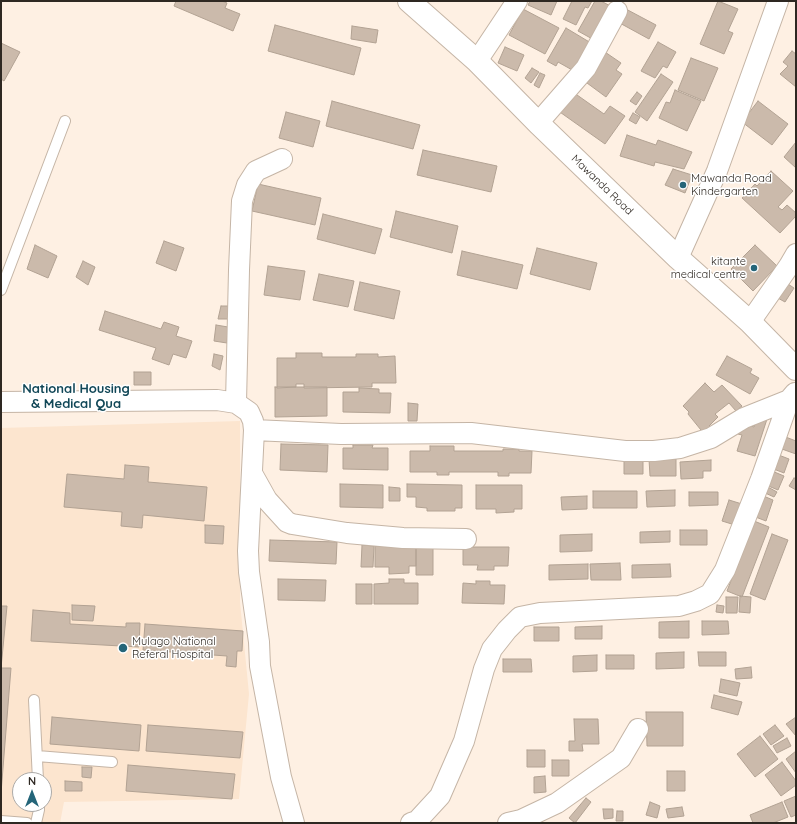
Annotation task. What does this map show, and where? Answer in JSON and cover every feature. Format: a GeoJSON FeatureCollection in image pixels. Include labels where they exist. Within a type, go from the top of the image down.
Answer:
{"type":"FeatureCollection","features":[{"type":"Feature","properties":{"kind":"street","name":"Mawanda Road"},"geometry":{"type":"LineString","coordinates":[[409,1],[477,61],[538,123],[678,258],[750,322],[796,369]]}},
{"type":"Feature","properties":{"kind":"street"},"geometry":{"type":"LineString","coordinates":[[477,61],[517,1]]}},
{"type":"Feature","properties":{"kind":"street"},"geometry":{"type":"LineString","coordinates":[[678,258],[717,171],[778,1]]}},
{"type":"Feature","properties":{"kind":"street"},"geometry":{"type":"LineString","coordinates":[[538,123],[586,68],[618,11]]}},
{"type":"Feature","properties":{"kind":"street"},"geometry":{"type":"LineString","coordinates":[[236,403],[242,201],[247,185],[256,171],[282,159]]}},
{"type":"Feature","properties":{"kind":"street"},"geometry":{"type":"LineString","coordinates":[[750,322],[796,254]]}},
{"type":"Feature","properties":{"kind":"street"},"geometry":{"type":"LineString","coordinates":[[254,430],[342,434],[471,433],[625,451],[654,451],[680,448],[711,438],[744,418],[792,395]]}},
{"type":"Feature","properties":{"kind":"street"},"geometry":{"type":"LineString","coordinates":[[417,822],[440,796],[464,741],[484,669],[492,649],[507,630],[520,617],[540,614],[679,606],[696,601],[710,594],[725,570],[792,395]]}},
{"type":"Feature","properties":{"kind":"street"},"geometry":{"type":"LineString","coordinates":[[1,402],[217,400],[236,403],[249,412],[253,420],[254,430],[253,475],[248,551],[251,588],[264,688],[281,777],[294,823]]}},
{"type":"Feature","properties":{"kind":"street"},"geometry":{"type":"LineString","coordinates":[[253,475],[267,500],[287,522],[292,524],[347,533],[403,538],[466,539]]}},
{"type":"Feature","properties":{"kind":"street"},"geometry":{"type":"LineString","coordinates":[[508,823],[521,820],[557,803],[620,758],[638,729]]}},
{"type":"Feature","properties":{"kind":"lane"},"geometry":{"type":"LineString","coordinates":[[1,290],[65,121]]}},
{"type":"Feature","properties":{"kind":"lane"},"geometry":{"type":"LineString","coordinates":[[34,700],[38,772]]}},
{"type":"Feature","properties":{"kind":"lane"},"geometry":{"type":"LineString","coordinates":[[37,756],[112,762]]}},
{"type":"Feature","properties":{"kind":"lane"},"geometry":{"type":"LineString","coordinates":[[36,823],[39,812]]}},
{"type":"Feature","properties":{"kind":"lane"},"geometry":{"type":"LineString","coordinates":[[1,821],[27,823]]}},
{"type":"Feature","properties":{"kind":"shaded area","name":"Mulago National Referal Hospital"},"geometry":{"type":"Polygon","coordinates":[[[240,421],[240,602],[249,694],[239,799],[64,802],[60,823],[1,823],[1,428],[240,421]]]}},
{"type":"Feature","properties":{"kind":"building"},"geometry":{"type":"Polygon","coordinates":[[[176,1],[222,1],[227,3],[225,8],[240,14],[233,31],[174,6],[176,1]]]}},
{"type":"Feature","properties":{"kind":"building"},"geometry":{"type":"Polygon","coordinates":[[[530,1],[557,1],[551,15],[528,5],[530,1]]]}},
{"type":"Feature","properties":{"kind":"building"},"geometry":{"type":"Polygon","coordinates":[[[572,1],[592,1],[588,8],[585,7],[576,25],[563,19],[572,1]]]}},
{"type":"Feature","properties":{"kind":"building"},"geometry":{"type":"Polygon","coordinates":[[[595,1],[601,1],[614,8],[596,41],[578,31],[595,1]]]}},
{"type":"Feature","properties":{"kind":"building"},"geometry":{"type":"Polygon","coordinates":[[[718,1],[738,9],[728,31],[733,33],[724,54],[700,44],[718,1]]]}},
{"type":"Feature","properties":{"kind":"building"},"geometry":{"type":"Polygon","coordinates":[[[624,8],[656,25],[649,39],[616,21],[624,8]]]}},
{"type":"Feature","properties":{"kind":"building"},"geometry":{"type":"Polygon","coordinates":[[[523,9],[559,28],[545,54],[509,35],[523,9]]]}},
{"type":"Feature","properties":{"kind":"building"},"geometry":{"type":"Polygon","coordinates":[[[275,25],[361,48],[354,75],[268,51],[275,25]]]}},
{"type":"Feature","properties":{"kind":"building"},"geometry":{"type":"Polygon","coordinates":[[[352,26],[378,30],[376,43],[351,39],[352,26]]]}},
{"type":"Feature","properties":{"kind":"building"},"geometry":{"type":"Polygon","coordinates":[[[566,28],[591,43],[574,71],[558,62],[556,66],[547,61],[566,28]]]}},
{"type":"Feature","properties":{"kind":"building"},"geometry":{"type":"Polygon","coordinates":[[[658,42],[676,52],[667,68],[663,66],[655,78],[641,71],[658,42]]]}},
{"type":"Feature","properties":{"kind":"building"},"geometry":{"type":"Polygon","coordinates":[[[1,43],[20,52],[4,81],[1,79],[1,43]]]}},
{"type":"Feature","properties":{"kind":"building"},"geometry":{"type":"Polygon","coordinates":[[[505,47],[524,55],[517,71],[498,63],[505,47]]]}},
{"type":"Feature","properties":{"kind":"building"},"geometry":{"type":"Polygon","coordinates":[[[602,50],[621,63],[616,70],[622,74],[606,97],[587,83],[597,69],[591,65],[602,50]]]}},
{"type":"Feature","properties":{"kind":"building"},"geometry":{"type":"Polygon","coordinates":[[[792,51],[796,54],[796,87],[780,74],[788,66],[783,62],[792,51]]]}},
{"type":"Feature","properties":{"kind":"building"},"geometry":{"type":"Polygon","coordinates":[[[691,58],[718,68],[704,101],[678,90],[691,58]]]}},
{"type":"Feature","properties":{"kind":"building"},"geometry":{"type":"Polygon","coordinates":[[[532,68],[539,72],[531,83],[525,78],[532,68]]]}},
{"type":"Feature","properties":{"kind":"building"},"geometry":{"type":"Polygon","coordinates":[[[540,73],[545,75],[539,88],[534,85],[540,73]]]}},
{"type":"Feature","properties":{"kind":"building"},"geometry":{"type":"Polygon","coordinates":[[[661,74],[673,82],[647,121],[635,112],[661,74]]]}},
{"type":"Feature","properties":{"kind":"building"},"geometry":{"type":"Polygon","coordinates":[[[570,90],[604,114],[610,106],[625,116],[605,144],[557,110],[570,90]]]}},
{"type":"Feature","properties":{"kind":"building"},"geometry":{"type":"Polygon","coordinates":[[[675,90],[701,101],[687,131],[659,118],[666,102],[670,103],[675,90]]]}},
{"type":"Feature","properties":{"kind":"building"},"geometry":{"type":"Polygon","coordinates":[[[637,92],[642,96],[636,105],[630,101],[637,92]]]}},
{"type":"Feature","properties":{"kind":"building"},"geometry":{"type":"Polygon","coordinates":[[[332,101],[420,125],[413,149],[326,126],[332,101]]]}},
{"type":"Feature","properties":{"kind":"building"},"geometry":{"type":"Polygon","coordinates":[[[758,101],[788,124],[772,145],[742,122],[758,101]]]}},
{"type":"Feature","properties":{"kind":"building"},"geometry":{"type":"Polygon","coordinates":[[[286,112],[320,121],[313,147],[279,138],[286,112]]]}},
{"type":"Feature","properties":{"kind":"building"},"geometry":{"type":"Polygon","coordinates":[[[633,113],[640,117],[636,124],[629,120],[633,113]]]}},
{"type":"Feature","properties":{"kind":"building"},"geometry":{"type":"Polygon","coordinates":[[[627,135],[656,145],[658,140],[692,152],[684,169],[655,162],[654,166],[620,156],[627,135]]]}},
{"type":"Feature","properties":{"kind":"building"},"geometry":{"type":"Polygon","coordinates":[[[796,142],[796,168],[784,157],[796,142]]]}},
{"type":"Feature","properties":{"kind":"building"},"geometry":{"type":"Polygon","coordinates":[[[423,150],[497,166],[491,192],[417,175],[423,150]]]}},
{"type":"Feature","properties":{"kind":"building"},"geometry":{"type":"Polygon","coordinates":[[[673,169],[692,175],[685,193],[665,185],[673,169]]]}},
{"type":"Feature","properties":{"kind":"building"},"geometry":{"type":"Polygon","coordinates":[[[771,171],[793,191],[778,207],[782,210],[787,205],[796,213],[796,216],[780,233],[742,198],[755,184],[757,186],[771,171]]]}},
{"type":"Feature","properties":{"kind":"building"},"geometry":{"type":"Polygon","coordinates":[[[258,184],[321,198],[315,225],[252,211],[258,184]]]}},
{"type":"Feature","properties":{"kind":"building"},"geometry":{"type":"Polygon","coordinates":[[[396,211],[458,226],[452,253],[390,237],[396,211]]]}},
{"type":"Feature","properties":{"kind":"building"},"geometry":{"type":"Polygon","coordinates":[[[323,214],[382,229],[375,254],[317,239],[323,214]]]}},
{"type":"Feature","properties":{"kind":"building"},"geometry":{"type":"Polygon","coordinates":[[[164,241],[184,248],[176,271],[156,263],[164,241]]]}},
{"type":"Feature","properties":{"kind":"building"},"geometry":{"type":"Polygon","coordinates":[[[35,245],[57,256],[48,278],[27,269],[35,245]]]}},
{"type":"Feature","properties":{"kind":"building","name":"kitante medical centre"},"geometry":{"type":"Polygon","coordinates":[[[755,245],[777,266],[753,291],[731,269],[755,245]]]}},
{"type":"Feature","properties":{"kind":"building"},"geometry":{"type":"Polygon","coordinates":[[[537,248],[597,263],[590,290],[530,274],[537,248]]]}},
{"type":"Feature","properties":{"kind":"building"},"geometry":{"type":"Polygon","coordinates":[[[462,251],[523,265],[517,289],[457,275],[462,251]]]}},
{"type":"Feature","properties":{"kind":"building"},"geometry":{"type":"Polygon","coordinates":[[[83,261],[95,267],[88,285],[76,277],[83,261]]]}},
{"type":"Feature","properties":{"kind":"building"},"geometry":{"type":"Polygon","coordinates":[[[268,266],[305,271],[300,300],[264,295],[268,266]]]}},
{"type":"Feature","properties":{"kind":"building"},"geometry":{"type":"Polygon","coordinates":[[[319,274],[354,281],[348,307],[313,300],[319,274]]]}},
{"type":"Feature","properties":{"kind":"building"},"geometry":{"type":"Polygon","coordinates":[[[360,282],[400,291],[394,319],[354,310],[360,282]]]}},
{"type":"Feature","properties":{"kind":"building"},"geometry":{"type":"Polygon","coordinates":[[[785,282],[794,288],[785,302],[776,297],[785,282]]]}},
{"type":"Feature","properties":{"kind":"building"},"geometry":{"type":"Polygon","coordinates":[[[221,306],[230,306],[228,319],[218,319],[221,306]]]}},
{"type":"Feature","properties":{"kind":"building"},"geometry":{"type":"Polygon","coordinates":[[[105,311],[161,329],[164,322],[179,327],[176,336],[192,341],[186,358],[173,354],[169,365],[152,359],[156,348],[99,330],[105,311]]]}},
{"type":"Feature","properties":{"kind":"building"},"geometry":{"type":"Polygon","coordinates":[[[216,325],[228,327],[227,343],[214,341],[216,325]]]}},
{"type":"Feature","properties":{"kind":"building"},"geometry":{"type":"Polygon","coordinates":[[[296,353],[322,353],[322,357],[356,357],[356,354],[378,354],[378,357],[395,356],[396,383],[372,383],[372,387],[304,388],[304,384],[296,384],[296,387],[277,388],[277,358],[296,358],[296,353]]]}},
{"type":"Feature","properties":{"kind":"building"},"geometry":{"type":"Polygon","coordinates":[[[214,354],[223,356],[220,370],[212,366],[214,354]]]}},
{"type":"Feature","properties":{"kind":"building"},"geometry":{"type":"Polygon","coordinates":[[[727,356],[752,369],[750,373],[759,378],[750,394],[716,375],[727,356]]]}},
{"type":"Feature","properties":{"kind":"building"},"geometry":{"type":"Polygon","coordinates":[[[134,372],[151,372],[151,385],[134,385],[134,372]]]}},
{"type":"Feature","properties":{"kind":"building"},"geometry":{"type":"Polygon","coordinates":[[[705,383],[714,392],[722,385],[742,406],[736,411],[729,403],[715,414],[718,417],[709,426],[712,428],[705,435],[683,406],[705,383]]]}},
{"type":"Feature","properties":{"kind":"building"},"geometry":{"type":"Polygon","coordinates":[[[275,387],[327,387],[327,416],[275,417],[275,387]]]}},
{"type":"Feature","properties":{"kind":"building"},"geometry":{"type":"Polygon","coordinates":[[[359,388],[379,389],[379,393],[391,393],[390,413],[343,412],[343,392],[359,392],[359,388]]]}},
{"type":"Feature","properties":{"kind":"building"},"geometry":{"type":"Polygon","coordinates":[[[408,403],[418,404],[417,421],[408,421],[408,403]]]}},
{"type":"Feature","properties":{"kind":"building"},"geometry":{"type":"Polygon","coordinates":[[[758,414],[768,416],[755,456],[737,451],[742,435],[738,434],[742,423],[754,427],[758,414]]]}},
{"type":"Feature","properties":{"kind":"building"},"geometry":{"type":"Polygon","coordinates":[[[783,436],[796,441],[796,454],[779,448],[783,436]]]}},
{"type":"Feature","properties":{"kind":"building"},"geometry":{"type":"Polygon","coordinates":[[[281,444],[328,445],[327,472],[280,470],[281,444]]]}},
{"type":"Feature","properties":{"kind":"building"},"geometry":{"type":"Polygon","coordinates":[[[353,445],[373,445],[372,448],[388,448],[388,470],[343,469],[343,448],[353,448],[353,445]]]}},
{"type":"Feature","properties":{"kind":"building"},"geometry":{"type":"Polygon","coordinates":[[[430,446],[454,446],[454,451],[503,451],[503,449],[519,449],[519,451],[532,451],[531,473],[509,473],[509,476],[498,476],[498,472],[449,472],[449,475],[437,475],[437,472],[410,472],[410,451],[430,451],[430,446]]]}},
{"type":"Feature","properties":{"kind":"building"},"geometry":{"type":"Polygon","coordinates":[[[776,454],[789,459],[784,473],[771,468],[776,454]]]}},
{"type":"Feature","properties":{"kind":"building"},"geometry":{"type":"Polygon","coordinates":[[[624,459],[643,459],[643,474],[624,474],[624,459]]]}},
{"type":"Feature","properties":{"kind":"building"},"geometry":{"type":"Polygon","coordinates":[[[649,459],[676,459],[676,476],[650,476],[649,459]]]}},
{"type":"Feature","properties":{"kind":"building"},"geometry":{"type":"Polygon","coordinates":[[[711,460],[711,471],[703,471],[703,478],[681,479],[680,462],[711,460]]]}},
{"type":"Feature","properties":{"kind":"building"},"geometry":{"type":"Polygon","coordinates":[[[125,465],[149,467],[148,482],[207,487],[204,521],[143,515],[142,528],[121,526],[122,512],[64,507],[67,474],[124,479],[125,465]]]}},
{"type":"Feature","properties":{"kind":"building"},"geometry":{"type":"Polygon","coordinates":[[[772,471],[784,476],[778,490],[766,485],[772,471]]]}},
{"type":"Feature","properties":{"kind":"building"},"geometry":{"type":"Polygon","coordinates":[[[794,478],[796,479],[796,490],[789,486],[794,478]]]}},
{"type":"Feature","properties":{"kind":"building"},"geometry":{"type":"Polygon","coordinates":[[[340,484],[383,485],[383,508],[340,507],[340,484]]]}},
{"type":"Feature","properties":{"kind":"building"},"geometry":{"type":"Polygon","coordinates":[[[407,484],[462,485],[462,508],[455,508],[455,511],[427,511],[427,508],[416,507],[416,497],[407,497],[407,484]]]}},
{"type":"Feature","properties":{"kind":"building"},"geometry":{"type":"Polygon","coordinates":[[[476,485],[522,485],[522,509],[514,509],[514,512],[496,513],[496,509],[476,509],[476,485]]]}},
{"type":"Feature","properties":{"kind":"building"},"geometry":{"type":"Polygon","coordinates":[[[766,486],[777,492],[774,497],[763,492],[766,486]]]}},
{"type":"Feature","properties":{"kind":"building"},"geometry":{"type":"Polygon","coordinates":[[[389,487],[400,488],[400,501],[389,501],[389,487]]]}},
{"type":"Feature","properties":{"kind":"building"},"geometry":{"type":"Polygon","coordinates":[[[675,490],[675,506],[647,507],[646,491],[675,490]]]}},
{"type":"Feature","properties":{"kind":"building"},"geometry":{"type":"Polygon","coordinates":[[[593,491],[637,491],[637,508],[593,508],[593,491]]]}},
{"type":"Feature","properties":{"kind":"building"},"geometry":{"type":"Polygon","coordinates":[[[689,492],[718,492],[718,505],[689,506],[689,492]]]}},
{"type":"Feature","properties":{"kind":"building"},"geometry":{"type":"Polygon","coordinates":[[[761,495],[773,500],[766,521],[753,516],[761,495]]]}},
{"type":"Feature","properties":{"kind":"building"},"geometry":{"type":"Polygon","coordinates":[[[587,496],[587,509],[562,510],[561,497],[587,496]]]}},
{"type":"Feature","properties":{"kind":"building"},"geometry":{"type":"Polygon","coordinates":[[[729,500],[742,504],[735,525],[722,521],[729,500]]]}},
{"type":"Feature","properties":{"kind":"building"},"geometry":{"type":"Polygon","coordinates":[[[754,521],[769,527],[742,597],[727,591],[754,521]]]}},
{"type":"Feature","properties":{"kind":"building"},"geometry":{"type":"Polygon","coordinates":[[[205,525],[224,526],[223,544],[205,543],[205,525]]]}},
{"type":"Feature","properties":{"kind":"building"},"geometry":{"type":"Polygon","coordinates":[[[680,530],[707,530],[707,545],[680,545],[680,530]]]}},
{"type":"Feature","properties":{"kind":"building"},"geometry":{"type":"Polygon","coordinates":[[[670,531],[670,542],[640,543],[640,532],[670,531]]]}},
{"type":"Feature","properties":{"kind":"building"},"geometry":{"type":"Polygon","coordinates":[[[592,534],[592,551],[560,552],[560,535],[592,534]]]}},
{"type":"Feature","properties":{"kind":"building"},"geometry":{"type":"Polygon","coordinates":[[[772,534],[788,540],[765,600],[750,594],[772,534]]]}},
{"type":"Feature","properties":{"kind":"building"},"geometry":{"type":"Polygon","coordinates":[[[270,540],[337,542],[336,564],[269,561],[270,540]]]}},
{"type":"Feature","properties":{"kind":"building"},"geometry":{"type":"Polygon","coordinates":[[[362,545],[374,546],[373,567],[361,567],[362,545]]]}},
{"type":"Feature","properties":{"kind":"building"},"geometry":{"type":"Polygon","coordinates":[[[416,545],[416,566],[409,566],[409,573],[389,574],[389,567],[375,567],[375,546],[416,545]]]}},
{"type":"Feature","properties":{"kind":"building"},"geometry":{"type":"Polygon","coordinates":[[[416,546],[433,546],[433,575],[416,575],[416,546]]]}},
{"type":"Feature","properties":{"kind":"building"},"geometry":{"type":"Polygon","coordinates":[[[463,547],[509,547],[508,566],[494,566],[494,570],[477,570],[478,565],[463,565],[463,547]]]}},
{"type":"Feature","properties":{"kind":"building"},"geometry":{"type":"Polygon","coordinates":[[[620,563],[621,580],[591,580],[590,564],[620,563]]]}},
{"type":"Feature","properties":{"kind":"building"},"geometry":{"type":"Polygon","coordinates":[[[588,564],[588,579],[549,580],[549,565],[588,564]]]}},
{"type":"Feature","properties":{"kind":"building"},"geometry":{"type":"Polygon","coordinates":[[[670,564],[671,577],[632,578],[632,565],[670,564]]]}},
{"type":"Feature","properties":{"kind":"building"},"geometry":{"type":"Polygon","coordinates":[[[278,579],[326,580],[325,601],[278,600],[278,579]]]}},
{"type":"Feature","properties":{"kind":"building"},"geometry":{"type":"Polygon","coordinates":[[[389,579],[404,579],[404,583],[418,583],[418,604],[374,604],[374,584],[389,583],[389,579]]]}},
{"type":"Feature","properties":{"kind":"building"},"geometry":{"type":"Polygon","coordinates":[[[476,581],[490,581],[490,585],[505,585],[504,604],[462,603],[463,583],[476,584],[476,581]]]}},
{"type":"Feature","properties":{"kind":"building"},"geometry":{"type":"Polygon","coordinates":[[[356,584],[372,584],[372,604],[356,604],[356,584]]]}},
{"type":"Feature","properties":{"kind":"building"},"geometry":{"type":"Polygon","coordinates":[[[740,596],[751,597],[750,613],[739,612],[740,596]]]}},
{"type":"Feature","properties":{"kind":"building"},"geometry":{"type":"Polygon","coordinates":[[[726,597],[738,597],[737,613],[726,613],[726,597]]]}},
{"type":"Feature","properties":{"kind":"building"},"geometry":{"type":"Polygon","coordinates":[[[72,605],[95,606],[93,621],[72,620],[72,605]]]}},
{"type":"Feature","properties":{"kind":"building"},"geometry":{"type":"Polygon","coordinates":[[[717,605],[724,606],[723,613],[716,612],[717,605]]]}},
{"type":"Feature","properties":{"kind":"building"},"geometry":{"type":"Polygon","coordinates":[[[1,606],[7,606],[1,668],[1,606]]]}},
{"type":"Feature","properties":{"kind":"building"},"geometry":{"type":"Polygon","coordinates":[[[33,610],[70,613],[70,624],[126,627],[126,623],[140,623],[139,647],[31,641],[33,610]]]}},
{"type":"Feature","properties":{"kind":"building"},"geometry":{"type":"Polygon","coordinates":[[[689,621],[689,638],[659,638],[659,622],[689,621]]]}},
{"type":"Feature","properties":{"kind":"building"},"geometry":{"type":"Polygon","coordinates":[[[702,621],[728,621],[729,634],[702,635],[702,621]]]}},
{"type":"Feature","properties":{"kind":"building"},"geometry":{"type":"Polygon","coordinates":[[[145,624],[243,631],[242,651],[237,651],[236,667],[226,666],[227,656],[143,650],[145,624]]]}},
{"type":"Feature","properties":{"kind":"building"},"geometry":{"type":"Polygon","coordinates":[[[602,626],[602,639],[575,639],[575,627],[602,626]]]}},
{"type":"Feature","properties":{"kind":"building"},"geometry":{"type":"Polygon","coordinates":[[[534,627],[559,627],[559,641],[534,641],[534,627]]]}},
{"type":"Feature","properties":{"kind":"building"},"geometry":{"type":"Polygon","coordinates":[[[684,652],[684,668],[656,669],[656,653],[684,652]]]}},
{"type":"Feature","properties":{"kind":"building"},"geometry":{"type":"Polygon","coordinates":[[[698,652],[726,652],[726,666],[699,666],[698,652]]]}},
{"type":"Feature","properties":{"kind":"building"},"geometry":{"type":"Polygon","coordinates":[[[597,655],[597,671],[573,672],[573,656],[597,655]]]}},
{"type":"Feature","properties":{"kind":"building"},"geometry":{"type":"Polygon","coordinates":[[[606,655],[634,655],[634,669],[606,669],[606,655]]]}},
{"type":"Feature","properties":{"kind":"building"},"geometry":{"type":"Polygon","coordinates":[[[503,659],[531,659],[532,672],[503,672],[503,659]]]}},
{"type":"Feature","properties":{"kind":"building"},"geometry":{"type":"Polygon","coordinates":[[[751,667],[752,678],[736,679],[735,669],[751,667]]]}},
{"type":"Feature","properties":{"kind":"building"},"geometry":{"type":"Polygon","coordinates":[[[1,668],[11,668],[1,793],[1,668]]]}},
{"type":"Feature","properties":{"kind":"building"},"geometry":{"type":"Polygon","coordinates":[[[721,679],[740,683],[737,696],[719,692],[721,679]]]}},
{"type":"Feature","properties":{"kind":"building"},"geometry":{"type":"Polygon","coordinates":[[[714,695],[742,702],[738,715],[711,708],[714,695]]]}},
{"type":"Feature","properties":{"kind":"building"},"geometry":{"type":"Polygon","coordinates":[[[646,712],[683,712],[683,746],[647,746],[646,712]]]}},
{"type":"Feature","properties":{"kind":"building"},"geometry":{"type":"Polygon","coordinates":[[[52,717],[141,725],[139,751],[50,744],[52,717]]]}},
{"type":"Feature","properties":{"kind":"building"},"geometry":{"type":"Polygon","coordinates":[[[796,717],[796,736],[786,724],[796,717]]]}},
{"type":"Feature","properties":{"kind":"building"},"geometry":{"type":"Polygon","coordinates":[[[574,719],[598,719],[599,744],[582,744],[583,751],[569,751],[569,741],[575,741],[574,719]]]}},
{"type":"Feature","properties":{"kind":"building"},"geometry":{"type":"Polygon","coordinates":[[[148,725],[243,732],[240,758],[146,751],[148,725]]]}},
{"type":"Feature","properties":{"kind":"building"},"geometry":{"type":"Polygon","coordinates":[[[775,725],[784,736],[771,745],[763,734],[775,725]]]}},
{"type":"Feature","properties":{"kind":"building"},"geometry":{"type":"Polygon","coordinates":[[[760,736],[778,759],[755,777],[737,754],[760,736]]]}},
{"type":"Feature","properties":{"kind":"building"},"geometry":{"type":"Polygon","coordinates":[[[787,738],[791,746],[777,753],[773,746],[787,738]]]}},
{"type":"Feature","properties":{"kind":"building"},"geometry":{"type":"Polygon","coordinates":[[[527,750],[545,750],[545,767],[527,767],[527,750]]]}},
{"type":"Feature","properties":{"kind":"building"},"geometry":{"type":"Polygon","coordinates":[[[796,751],[796,773],[786,759],[796,751]]]}},
{"type":"Feature","properties":{"kind":"building"},"geometry":{"type":"Polygon","coordinates":[[[552,760],[569,760],[569,776],[552,776],[552,760]]]}},
{"type":"Feature","properties":{"kind":"building"},"geometry":{"type":"Polygon","coordinates":[[[782,762],[796,781],[796,785],[781,796],[765,775],[782,762]]]}},
{"type":"Feature","properties":{"kind":"building"},"geometry":{"type":"Polygon","coordinates":[[[128,765],[235,774],[232,799],[126,791],[128,765]]]}},
{"type":"Feature","properties":{"kind":"building"},"geometry":{"type":"Polygon","coordinates":[[[82,767],[92,767],[91,778],[82,777],[82,767]]]}},
{"type":"Feature","properties":{"kind":"building"},"geometry":{"type":"Polygon","coordinates":[[[667,771],[685,771],[685,791],[667,791],[667,771]]]}},
{"type":"Feature","properties":{"kind":"building"},"geometry":{"type":"Polygon","coordinates":[[[545,776],[546,792],[534,793],[534,777],[545,776]]]}},
{"type":"Feature","properties":{"kind":"building"},"geometry":{"type":"Polygon","coordinates":[[[65,781],[82,782],[82,791],[65,791],[65,781]]]}},
{"type":"Feature","properties":{"kind":"building"},"geometry":{"type":"Polygon","coordinates":[[[796,796],[796,815],[791,817],[784,801],[796,796]]]}},
{"type":"Feature","properties":{"kind":"building"},"geometry":{"type":"Polygon","coordinates":[[[586,798],[591,802],[575,823],[569,818],[586,798]]]}},
{"type":"Feature","properties":{"kind":"building"},"geometry":{"type":"Polygon","coordinates":[[[650,802],[660,806],[657,818],[646,815],[650,802]]]}},
{"type":"Feature","properties":{"kind":"building"},"geometry":{"type":"Polygon","coordinates":[[[782,802],[788,817],[773,823],[753,823],[750,815],[782,802]]]}},
{"type":"Feature","properties":{"kind":"building"},"geometry":{"type":"Polygon","coordinates":[[[682,807],[684,816],[668,818],[666,809],[682,807]]]}},
{"type":"Feature","properties":{"kind":"building"},"geometry":{"type":"Polygon","coordinates":[[[603,809],[613,809],[613,818],[604,819],[603,809]]]}},
{"type":"Feature","properties":{"kind":"building"},"geometry":{"type":"Polygon","coordinates":[[[617,811],[623,811],[623,821],[616,821],[617,811]]]}},
{"type":"Feature","properties":{"kind":"place","name":"Mawanda Road Kindergarten"},"geometry":{"type":"Point","coordinates":[683,185]}},
{"type":"Feature","properties":{"kind":"place","name":"kitante medical centre"},"geometry":{"type":"Point","coordinates":[754,268]}},
{"type":"Feature","properties":{"kind":"place","name":"Mulago National Referal Hospital"},"geometry":{"type":"Point","coordinates":[123,648]}},
{"type":"Feature","properties":{"kind":"district","name":"National Housing & Medical Qua"},"geometry":{"type":"Point","coordinates":[76,396]}}]}
